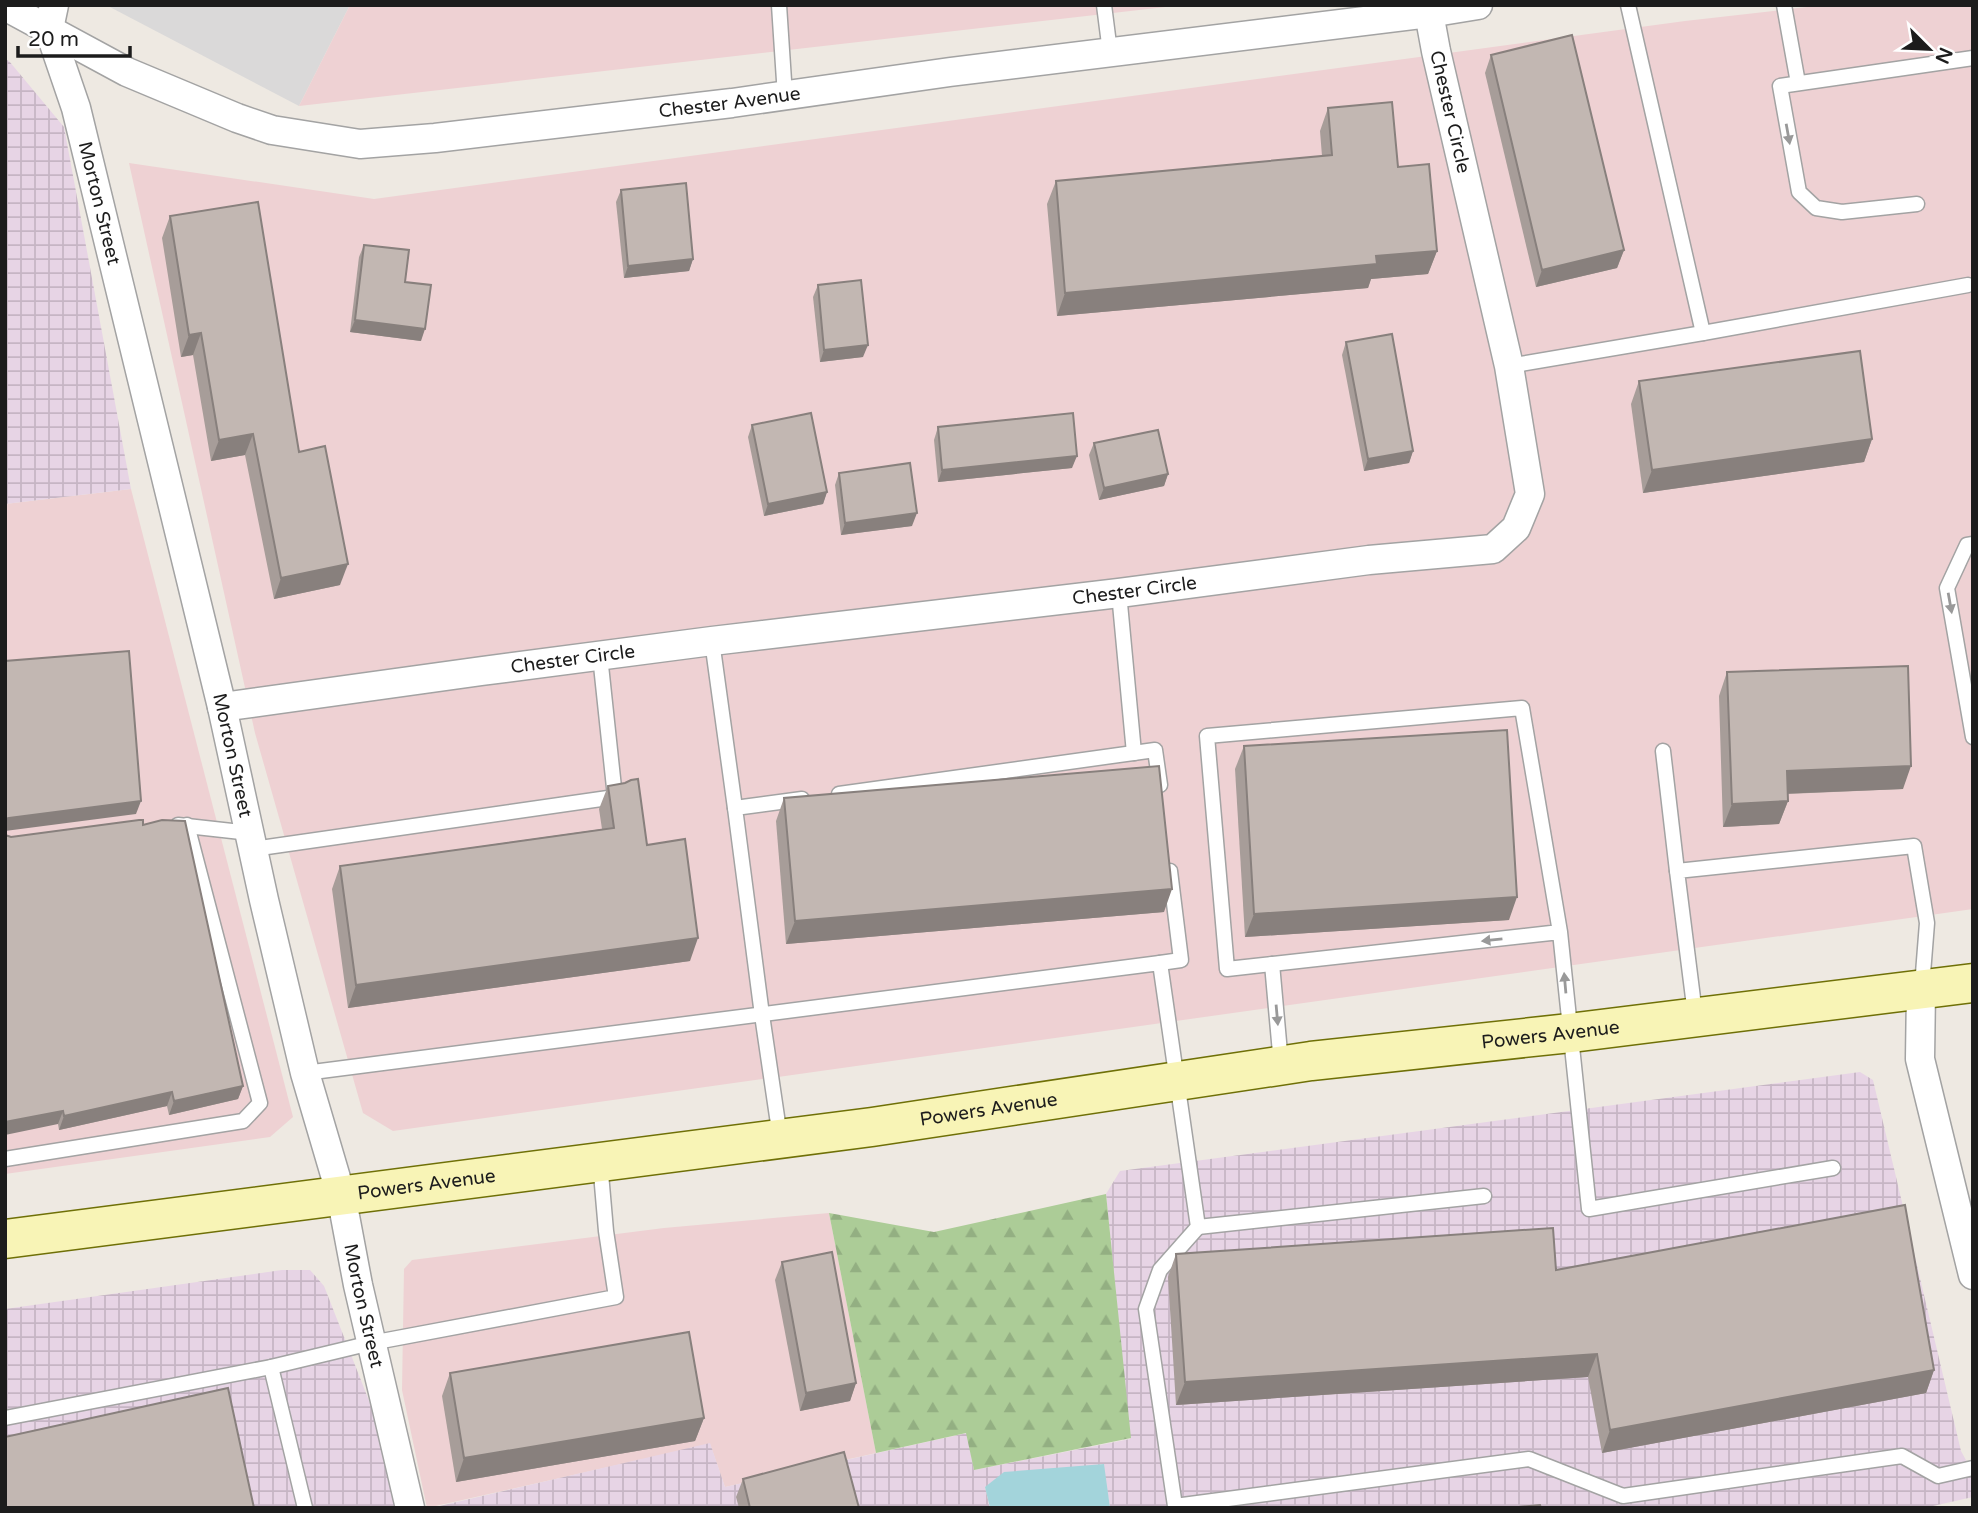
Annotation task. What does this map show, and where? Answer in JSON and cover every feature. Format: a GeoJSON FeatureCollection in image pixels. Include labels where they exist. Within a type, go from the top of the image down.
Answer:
{"type":"FeatureCollection","features":[{"type":"Feature","properties":{"kind":"street","name":"Chester Avenue"},"geometry":{"type":"LineString","coordinates":[[5,6],[51,17],[127,72],[237,118],[272,130],[359,144],[435,138],[785,96],[1392,11],[1429,13],[1478,5]]}},
{"type":"Feature","properties":{"kind":"street","name":"Chester Circle"},"geometry":{"type":"LineString","coordinates":[[222,707],[712,641],[1119,593],[1369,560],[1493,549],[1516,528],[1530,494],[1509,366],[1429,13]]}},
{"type":"Feature","properties":{"kind":"street","name":"Morton Street"},"geometry":{"type":"LineString","coordinates":[[51,17],[76,108],[222,707],[305,1073],[341,1195],[371,1343],[410,1508]]}},
{"type":"Feature","properties":{"kind":"street","name":"Powers Avenue"},"geometry":{"type":"LineString","coordinates":[[5,1239],[872,1127],[1324,1060],[1973,984]]}},
{"type":"Feature","properties":{"kind":"street"},"geometry":{"type":"LineString","coordinates":[[1922,991],[1920,1059],[1972,1269]]}},
{"type":"Feature","properties":{"kind":"lane"},"geometry":{"type":"LineString","coordinates":[[779,5],[785,96]]}},
{"type":"Feature","properties":{"kind":"lane"},"geometry":{"type":"LineString","coordinates":[[1104,5],[1110,52]]}},
{"type":"Feature","properties":{"kind":"lane"},"geometry":{"type":"LineString","coordinates":[[1628,5],[1703,333]]}},
{"type":"Feature","properties":{"kind":"lane"},"geometry":{"type":"LineString","coordinates":[[1784,5],[1798,83]]}},
{"type":"Feature","properties":{"kind":"lane"},"geometry":{"type":"LineString","coordinates":[[1917,204],[1842,212],[1816,208],[1799,192],[1780,86],[1973,58]]}},
{"type":"Feature","properties":{"kind":"lane"},"geometry":{"type":"LineString","coordinates":[[1509,366],[1968,285]]}},
{"type":"Feature","properties":{"kind":"lane"},"geometry":{"type":"LineString","coordinates":[[1973,544],[1967,545],[1947,588],[1973,737]]}},
{"type":"Feature","properties":{"kind":"lane"},"geometry":{"type":"LineString","coordinates":[[1119,593],[1134,753]]}},
{"type":"Feature","properties":{"kind":"lane"},"geometry":{"type":"LineString","coordinates":[[712,641],[780,1139]]}},
{"type":"Feature","properties":{"kind":"lane"},"geometry":{"type":"LineString","coordinates":[[160,825],[187,825],[251,841],[615,797],[600,656]]}},
{"type":"Feature","properties":{"kind":"lane"},"geometry":{"type":"LineString","coordinates":[[1560,932],[1227,969],[1206,736],[1522,708],[1560,932],[1590,1209],[1833,1168]]}},
{"type":"Feature","properties":{"kind":"lane"},"geometry":{"type":"LineString","coordinates":[[735,808],[1155,750],[1162,803]]}},
{"type":"Feature","properties":{"kind":"lane"},"geometry":{"type":"LineString","coordinates":[[1663,751],[1696,1018]]}},
{"type":"Feature","properties":{"kind":"lane"},"geometry":{"type":"LineString","coordinates":[[5,1159],[243,1121],[260,1103],[187,825]]}},
{"type":"Feature","properties":{"kind":"lane"},"geometry":{"type":"LineString","coordinates":[[1676,871],[1914,846],[1927,923],[1922,991]]}},
{"type":"Feature","properties":{"kind":"lane"},"geometry":{"type":"LineString","coordinates":[[305,1073],[1181,960],[1168,855]]}},
{"type":"Feature","properties":{"kind":"lane"},"geometry":{"type":"LineString","coordinates":[[1160,963],[1198,1227]]}},
{"type":"Feature","properties":{"kind":"lane"},"geometry":{"type":"LineString","coordinates":[[1272,964],[1281,1066]]}},
{"type":"Feature","properties":{"kind":"lane"},"geometry":{"type":"LineString","coordinates":[[5,1418],[271,1367],[371,1343],[616,1297],[606,1231],[600,1162]]}},
{"type":"Feature","properties":{"kind":"lane"},"geometry":{"type":"LineString","coordinates":[[1484,1196],[1198,1227],[1160,1270],[1146,1309],[1175,1506],[1529,1459],[1623,1496],[1902,1456],[1938,1476],[1973,1468]]}},
{"type":"Feature","properties":{"kind":"lane"},"geometry":{"type":"LineString","coordinates":[[271,1367],[304,1508]]}},
{"type":"Feature","properties":{"kind":"shaded area"},"geometry":{"type":"Polygon","coordinates":[[[106,5],[350,5],[299,106],[106,5]]]}},
{"type":"Feature","properties":{"kind":"shaded area"},"geometry":{"type":"Polygon","coordinates":[[[350,5],[1183,5],[299,106],[350,5]]]}},
{"type":"Feature","properties":{"kind":"shaded area"},"geometry":{"type":"Polygon","coordinates":[[[1825,5],[1973,5],[1973,909],[393,1131],[363,1113],[255,733],[129,163],[374,199],[1685,21],[1825,5]]]}},
{"type":"Feature","properties":{"kind":"shaded area"},"geometry":{"type":"Polygon","coordinates":[[[5,59],[64,127],[131,489],[5,504],[5,59]]]}},
{"type":"Feature","properties":{"kind":"shaded area"},"geometry":{"type":"Polygon","coordinates":[[[131,489],[293,1117],[270,1137],[5,1174],[5,504],[131,489]]]}},
{"type":"Feature","properties":{"kind":"shaded area"},"geometry":{"type":"Polygon","coordinates":[[[1860,1072],[1873,1080],[1961,1451],[1973,1473],[1973,1497],[1924,1508],[1110,1508],[1103,1464],[985,1487],[990,1508],[431,1508],[710,1443],[725,1487],[967,1433],[974,1470],[1130,1439],[1106,1194],[1120,1171],[1860,1072]]]}},
{"type":"Feature","properties":{"kind":"shaded area"},"geometry":{"type":"Polygon","coordinates":[[[829,1213],[876,1453],[725,1487],[710,1444],[427,1508],[402,1390],[404,1269],[412,1260],[664,1228],[829,1213]]]}},
{"type":"Feature","properties":{"kind":"shaded area"},"geometry":{"type":"Polygon","coordinates":[[[282,1270],[310,1270],[324,1286],[373,1411],[397,1508],[5,1508],[5,1309],[282,1270]]]}},
{"type":"Feature","properties":{"kind":"green space"},"geometry":{"type":"Polygon","coordinates":[[[1106,1194],[1131,1438],[974,1470],[966,1433],[876,1453],[829,1213],[934,1232],[1106,1194]]]}},
{"type":"Feature","properties":{"kind":"water"},"geometry":{"type":"Polygon","coordinates":[[[1104,1464],[1110,1508],[990,1508],[985,1487],[1004,1472],[1104,1464]]]}},
{"type":"Feature","properties":{"kind":"building"},"geometry":{"type":"Polygon","coordinates":[[[1572,35],[1624,250],[1542,270],[1491,55],[1572,35]]]}},
{"type":"Feature","properties":{"kind":"building"},"geometry":{"type":"Polygon","coordinates":[[[1392,102],[1398,167],[1429,164],[1437,251],[1376,256],[1377,264],[1065,293],[1056,181],[1332,155],[1328,108],[1392,102]]]}},
{"type":"Feature","properties":{"kind":"building"},"geometry":{"type":"Polygon","coordinates":[[[686,183],[693,259],[628,266],[621,190],[686,183]]]}},
{"type":"Feature","properties":{"kind":"building"},"geometry":{"type":"Polygon","coordinates":[[[258,202],[299,452],[325,446],[348,564],[281,578],[253,434],[219,440],[201,333],[189,335],[170,216],[258,202]]]}},
{"type":"Feature","properties":{"kind":"building"},"geometry":{"type":"Polygon","coordinates":[[[364,245],[409,250],[405,282],[431,285],[425,329],[355,320],[364,245]]]}},
{"type":"Feature","properties":{"kind":"building"},"geometry":{"type":"Polygon","coordinates":[[[861,280],[868,345],[824,350],[818,285],[861,280]]]}},
{"type":"Feature","properties":{"kind":"building"},"geometry":{"type":"Polygon","coordinates":[[[1392,334],[1413,451],[1368,459],[1346,342],[1392,334]]]}},
{"type":"Feature","properties":{"kind":"building"},"geometry":{"type":"Polygon","coordinates":[[[1860,351],[1872,439],[1652,470],[1639,381],[1860,351]]]}},
{"type":"Feature","properties":{"kind":"building"},"geometry":{"type":"Polygon","coordinates":[[[811,413],[827,492],[768,504],[752,425],[811,413]]]}},
{"type":"Feature","properties":{"kind":"building"},"geometry":{"type":"Polygon","coordinates":[[[1073,413],[1077,456],[942,470],[938,427],[1073,413]]]}},
{"type":"Feature","properties":{"kind":"building"},"geometry":{"type":"Polygon","coordinates":[[[1158,430],[1168,474],[1104,488],[1094,443],[1158,430]]]}},
{"type":"Feature","properties":{"kind":"building"},"geometry":{"type":"Polygon","coordinates":[[[910,463],[917,513],[845,523],[839,473],[910,463]]]}},
{"type":"Feature","properties":{"kind":"building"},"geometry":{"type":"Polygon","coordinates":[[[129,651],[141,801],[5,819],[5,661],[129,651]]]}},
{"type":"Feature","properties":{"kind":"building"},"geometry":{"type":"Polygon","coordinates":[[[1908,666],[1911,766],[1787,771],[1788,801],[1732,804],[1727,672],[1908,666]]]}},
{"type":"Feature","properties":{"kind":"building"},"geometry":{"type":"Polygon","coordinates":[[[1507,730],[1517,897],[1254,914],[1244,746],[1507,730]]]}},
{"type":"Feature","properties":{"kind":"building"},"geometry":{"type":"Polygon","coordinates":[[[1159,766],[1172,889],[795,921],[784,798],[1159,766]]]}},
{"type":"Feature","properties":{"kind":"building"},"geometry":{"type":"Polygon","coordinates":[[[638,779],[647,845],[685,839],[698,938],[356,985],[340,866],[614,828],[608,786],[638,779]]]}},
{"type":"Feature","properties":{"kind":"building"},"geometry":{"type":"Polygon","coordinates":[[[143,820],[143,825],[162,820],[185,821],[243,1086],[174,1101],[172,1092],[64,1116],[63,1111],[5,1122],[5,835],[11,837],[143,820]]]}},
{"type":"Feature","properties":{"kind":"building"},"geometry":{"type":"Polygon","coordinates":[[[1905,1205],[1934,1370],[1610,1430],[1597,1354],[1185,1382],[1176,1254],[1553,1228],[1556,1270],[1905,1205]]]}},
{"type":"Feature","properties":{"kind":"building"},"geometry":{"type":"Polygon","coordinates":[[[832,1252],[856,1383],[806,1393],[782,1262],[832,1252]]]}},
{"type":"Feature","properties":{"kind":"building"},"geometry":{"type":"Polygon","coordinates":[[[689,1332],[704,1418],[464,1458],[450,1373],[689,1332]]]}},
{"type":"Feature","properties":{"kind":"building"},"geometry":{"type":"Polygon","coordinates":[[[228,1388],[254,1508],[5,1508],[5,1437],[228,1388]]]}},
{"type":"Feature","properties":{"kind":"building"},"geometry":{"type":"Polygon","coordinates":[[[844,1452],[859,1508],[750,1508],[743,1479],[844,1452]]]}},
{"type":"Feature","properties":{"kind":"building"},"geometry":{"type":"Polygon","coordinates":[[[1540,1505],[1541,1508],[1508,1508],[1540,1505]]]}}]}
